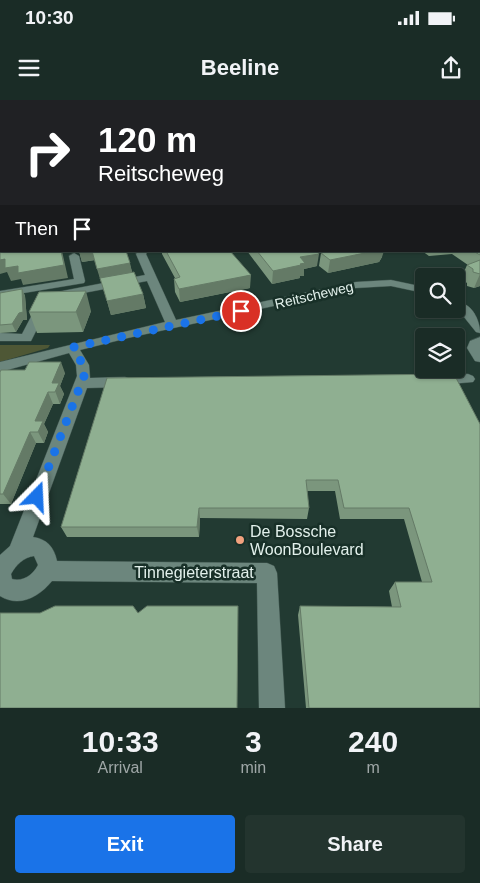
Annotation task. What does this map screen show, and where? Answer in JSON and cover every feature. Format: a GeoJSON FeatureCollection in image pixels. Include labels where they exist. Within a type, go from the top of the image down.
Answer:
{"type":"FeatureCollection","features":[{"type":"Feature","properties":{"kind":"street"},"geometry":{"type":"LineString","coordinates":[[142,252],[141,254],[172,325]]}},
{"type":"Feature","properties":{"kind":"street"},"geometry":{"type":"LineString","coordinates":[[0,294],[80,281],[74,256]]}},
{"type":"Feature","properties":{"kind":"street"},"geometry":{"type":"LineString","coordinates":[[0,338],[26,338],[39,313],[37,302],[42,298],[151,277]]}},
{"type":"Feature","properties":{"kind":"street","name":"Reitscheweg"},"geometry":{"type":"LineString","coordinates":[[0,367],[74,347],[356,285],[391,283],[415,288]]}},
{"type":"Feature","properties":{"kind":"street"},"geometry":{"type":"LineString","coordinates":[[465,308],[480,316]]}},
{"type":"Feature","properties":{"kind":"street"},"geometry":{"type":"LineString","coordinates":[[465,312],[480,329]]}},
{"type":"Feature","properties":{"kind":"street"},"geometry":{"type":"LineString","coordinates":[[480,341],[475,344],[474,348],[480,358]]}},
{"type":"Feature","properties":{"kind":"street"},"geometry":{"type":"LineString","coordinates":[[18,551],[82,382],[84,368],[73,350],[74,347]]}},
{"type":"Feature","properties":{"kind":"street"},"geometry":{"type":"LineString","coordinates":[[426,380],[461,380],[463,397]]}},
{"type":"Feature","properties":{"kind":"street"},"geometry":{"type":"LineString","coordinates":[[82,382],[142,382]]}},
{"type":"Feature","properties":{"kind":"street"},"geometry":{"type":"LineString","coordinates":[[33,547],[44,552],[48,564],[46,571],[35,585],[19,592],[10,591],[5,588],[0,576],[6,562],[18,551],[33,547]]}},
{"type":"Feature","properties":{"kind":"street","name":"Tinnegieterstraat"},"geometry":{"type":"LineString","coordinates":[[46,571],[267,573],[272,708]]}},
{"type":"Feature","properties":{"kind":"green space"},"geometry":{"type":"Polygon","coordinates":[[[0,345],[50,345],[48,348],[0,362],[0,345]]]}},
{"type":"Feature","properties":{"kind":"building"},"geometry":{"type":"Polygon","coordinates":[[[0,252],[61,252],[64,265],[18,273],[18,266],[5,268],[5,259],[0,260],[0,252]]]}},
{"type":"Feature","properties":{"kind":"building"},"geometry":{"type":"Polygon","coordinates":[[[92,252],[126,252],[130,263],[97,269],[92,252]]]}},
{"type":"Feature","properties":{"kind":"building"},"geometry":{"type":"Polygon","coordinates":[[[167,252],[231,252],[251,275],[179,289],[174,279],[180,277],[167,252]]]}},
{"type":"Feature","properties":{"kind":"building"},"geometry":{"type":"Polygon","coordinates":[[[258,252],[318,252],[319,254],[300,257],[305,263],[301,265],[273,271],[258,252]]]}},
{"type":"Feature","properties":{"kind":"building"},"geometry":{"type":"Polygon","coordinates":[[[326,252],[370,252],[330,260],[321,253],[326,252]]]}},
{"type":"Feature","properties":{"kind":"building"},"geometry":{"type":"Polygon","coordinates":[[[480,260],[480,274],[473,272],[473,269],[467,265],[480,260]]]}},
{"type":"Feature","properties":{"kind":"building"},"geometry":{"type":"Polygon","coordinates":[[[134,272],[143,294],[107,301],[100,278],[134,272]]]}},
{"type":"Feature","properties":{"kind":"building"},"geometry":{"type":"Polygon","coordinates":[[[22,289],[23,312],[19,313],[12,324],[0,325],[0,293],[22,289]]]}},
{"type":"Feature","properties":{"kind":"building"},"geometry":{"type":"Polygon","coordinates":[[[86,291],[76,312],[29,312],[39,292],[86,291]]]}},
{"type":"Feature","properties":{"kind":"building"},"geometry":{"type":"Polygon","coordinates":[[[29,362],[61,362],[52,383],[59,383],[55,392],[48,392],[35,421],[43,421],[38,432],[30,432],[3,494],[0,494],[0,372],[1,370],[25,370],[29,362]]]}},
{"type":"Feature","properties":{"kind":"building"},"geometry":{"type":"Polygon","coordinates":[[[415,374],[415,378],[456,378],[480,424],[480,708],[309,708],[300,606],[401,607],[395,582],[432,582],[409,508],[344,508],[338,480],[306,480],[309,508],[199,508],[197,527],[61,527],[107,378],[415,374]]]}},
{"type":"Feature","properties":{"kind":"building"},"geometry":{"type":"Polygon","coordinates":[[[55,606],[133,606],[138,613],[147,606],[238,606],[237,708],[0,708],[0,613],[40,613],[55,606]]]}},
{"type":"Feature","properties":{"kind":"place","name":"De Bossche WoonBoulevard"},"geometry":{"type":"Point","coordinates":[240,540]}},
{"type":"Feature","properties":{"kind":"route"},"geometry":{"type":"LineString","coordinates":[[37,497],[84,376],[84,368],[73,350],[74,347],[127,334],[241,311]]}}]}
